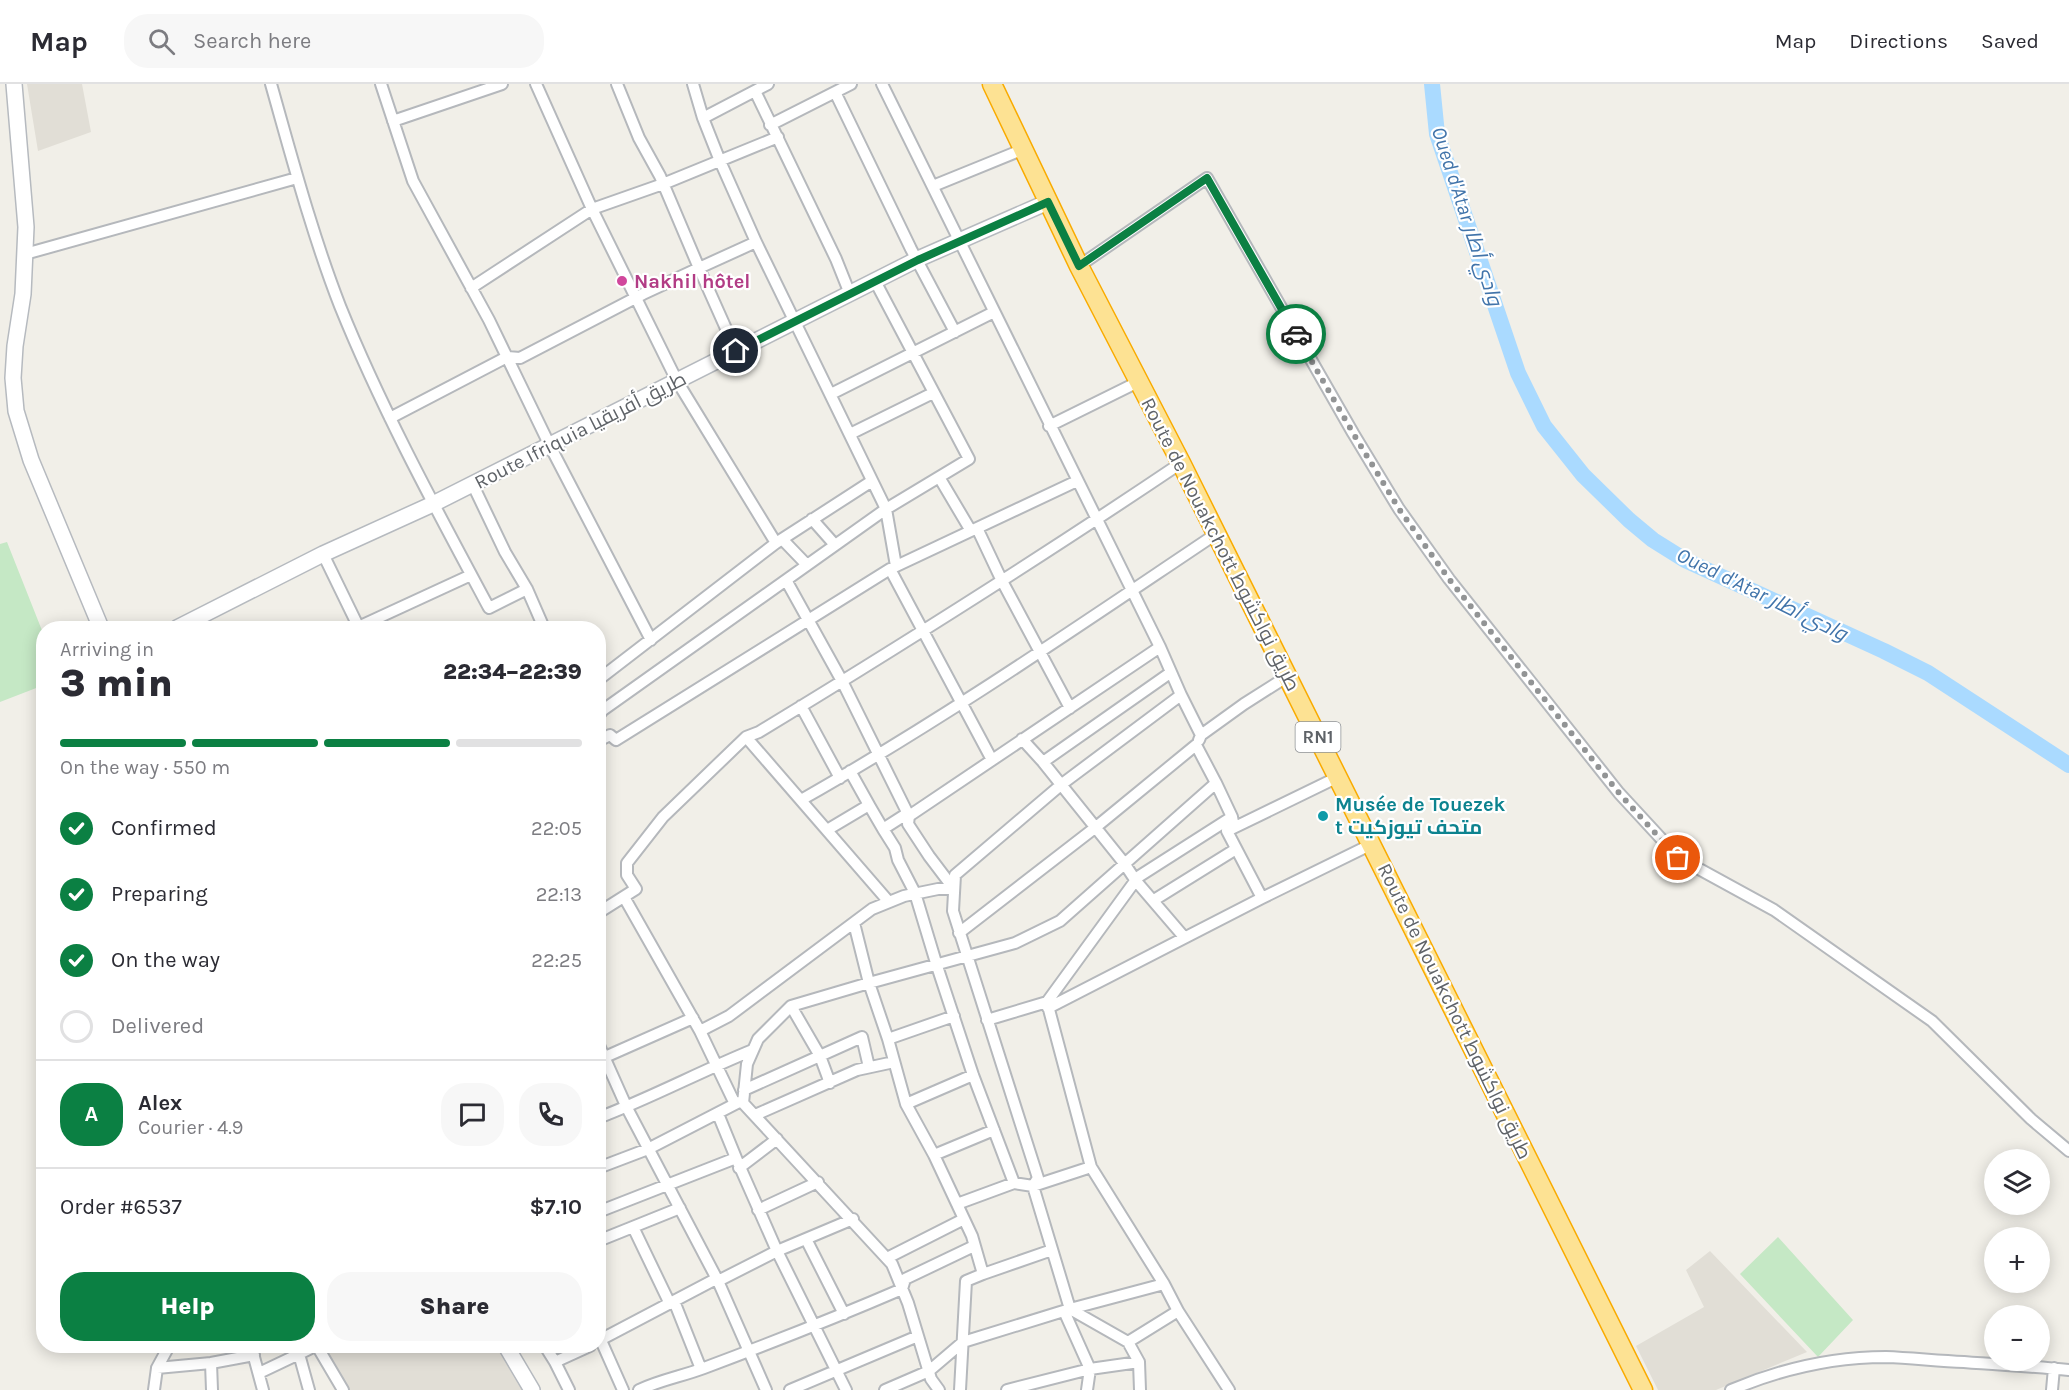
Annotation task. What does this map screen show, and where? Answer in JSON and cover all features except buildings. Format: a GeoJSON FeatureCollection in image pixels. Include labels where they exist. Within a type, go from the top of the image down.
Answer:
{"type":"FeatureCollection","features":[{"type":"Feature","properties":{"kind":"highway","name":"Route de Nouakchott طريق نواكشوط"},"geometry":{"type":"LineString","coordinates":[[992,84],[1079,266],[1182,463],[1643,1390]]}},
{"type":"Feature","properties":{"kind":"street"},"geometry":{"type":"LineString","coordinates":[[14,84],[26,227],[23,294],[13,378],[16,411],[32,460],[98,621]]}},
{"type":"Feature","properties":{"kind":"street"},"geometry":{"type":"LineString","coordinates":[[271,84],[297,178],[340,304],[390,418],[489,608],[527,589]]}},
{"type":"Feature","properties":{"kind":"street"},"geometry":{"type":"LineString","coordinates":[[381,84],[413,181],[507,357],[550,446],[651,640]]}},
{"type":"Feature","properties":{"kind":"street"},"geometry":{"type":"LineString","coordinates":[[393,121],[502,84]]}},
{"type":"Feature","properties":{"kind":"street"},"geometry":{"type":"LineString","coordinates":[[536,84],[592,209],[677,381],[779,541],[807,565]]}},
{"type":"Feature","properties":{"kind":"street"},"geometry":{"type":"LineString","coordinates":[[617,84],[639,138],[663,184],[736,351]]}},
{"type":"Feature","properties":{"kind":"street"},"geometry":{"type":"LineString","coordinates":[[693,84],[703,118],[720,161],[756,242],[886,509],[893,568],[923,631],[992,760]]}},
{"type":"Feature","properties":{"kind":"street"},"geometry":{"type":"LineString","coordinates":[[703,118],[768,84]]}},
{"type":"Feature","properties":{"kind":"street"},"geometry":{"type":"LineString","coordinates":[[770,125],[851,84]]}},
{"type":"Feature","properties":{"kind":"street"},"geometry":{"type":"LineString","coordinates":[[882,84],[1202,735]]}},
{"type":"Feature","properties":{"kind":"street"},"geometry":{"type":"LineString","coordinates":[[755,91],[836,259],[850,294]]}},
{"type":"Feature","properties":{"kind":"street"},"geometry":{"type":"LineString","coordinates":[[836,92],[955,332]]}},
{"type":"Feature","properties":{"kind":"street"},"geometry":{"type":"LineString","coordinates":[[471,288],[592,209],[663,184],[778,136]]}},
{"type":"Feature","properties":{"kind":"street"},"geometry":{"type":"LineString","coordinates":[[933,186],[1024,148]]}},
{"type":"Feature","properties":{"kind":"street"},"geometry":{"type":"LineString","coordinates":[[25,254],[297,178]]}},
{"type":"Feature","properties":{"kind":"street"},"geometry":{"type":"LineString","coordinates":[[1079,266],[1207,178],[1399,509],[1449,579],[1619,793],[1678,858],[1774,910],[1932,1021],[2031,1119],[2069,1151]]}},
{"type":"Feature","properties":{"kind":"street","name":"Route Ifriquia طريق أفريقيا"},"geometry":{"type":"LineString","coordinates":[[191,621],[322,554],[434,504],[875,281],[1048,202]]}},
{"type":"Feature","properties":{"kind":"street"},"geometry":{"type":"LineString","coordinates":[[390,418],[507,357],[520,358],[637,297],[756,242]]}},
{"type":"Feature","properties":{"kind":"street"},"geometry":{"type":"LineString","coordinates":[[606,708],[886,509],[969,459],[875,281]]}},
{"type":"Feature","properties":{"kind":"street"},"geometry":{"type":"LineString","coordinates":[[831,394],[994,312]]}},
{"type":"Feature","properties":{"kind":"street"},"geometry":{"type":"LineString","coordinates":[[1049,426],[1140,381]]}},
{"type":"Feature","properties":{"kind":"street"},"geometry":{"type":"LineString","coordinates":[[850,434],[933,393]]}},
{"type":"Feature","properties":{"kind":"street"},"geometry":{"type":"LineString","coordinates":[[606,908],[636,889],[627,875],[627,863],[663,817],[746,737],[759,732],[923,631],[1096,521],[1182,463]]}},
{"type":"Feature","properties":{"kind":"street"},"geometry":{"type":"LineString","coordinates":[[939,477],[974,530],[1070,708]]}},
{"type":"Feature","properties":{"kind":"street"},"geometry":{"type":"LineString","coordinates":[[606,674],[779,541],[872,481]]}},
{"type":"Feature","properties":{"kind":"street"},"geometry":{"type":"LineString","coordinates":[[606,729],[616,740],[893,568],[1077,482]]}},
{"type":"Feature","properties":{"kind":"street"},"geometry":{"type":"LineString","coordinates":[[472,483],[505,552],[527,589],[541,621]]}},
{"type":"Feature","properties":{"kind":"street"},"geometry":{"type":"LineString","coordinates":[[812,519],[835,545]]}},
{"type":"Feature","properties":{"kind":"street"},"geometry":{"type":"LineString","coordinates":[[801,800],[961,702],[1216,534]]}},
{"type":"Feature","properties":{"kind":"street"},"geometry":{"type":"LineString","coordinates":[[322,554],[355,621]]}},
{"type":"Feature","properties":{"kind":"street"},"geometry":{"type":"LineString","coordinates":[[373,621],[471,575]]}},
{"type":"Feature","properties":{"kind":"street"},"geometry":{"type":"LineString","coordinates":[[786,580],[879,753],[908,814],[908,824],[954,889]]}},
{"type":"Feature","properties":{"kind":"street"},"geometry":{"type":"LineString","coordinates":[[883,829],[992,760],[1160,647]]}},
{"type":"Feature","properties":{"kind":"street"},"geometry":{"type":"LineString","coordinates":[[1043,762],[1170,672]]}},
{"type":"Feature","properties":{"kind":"street"},"geometry":{"type":"LineString","coordinates":[[959,933],[1196,746],[1202,735],[1244,704],[1288,676]]}},
{"type":"Feature","properties":{"kind":"street"},"geometry":{"type":"LineString","coordinates":[[1087,1390],[1090,1369],[1067,1310],[1033,1186],[1038,1178],[952,911],[955,875],[1062,784],[1181,695]]}},
{"type":"Feature","properties":{"kind":"street"},"geometry":{"type":"LineString","coordinates":[[801,706],[840,778]]}},
{"type":"Feature","properties":{"kind":"street"},"geometry":{"type":"LineString","coordinates":[[606,737],[610,735]]}},
{"type":"Feature","properties":{"kind":"street"},"geometry":{"type":"LineString","coordinates":[[746,737],[889,902]]}},
{"type":"Feature","properties":{"kind":"street"},"geometry":{"type":"LineString","coordinates":[[1022,739],[1062,784],[1136,881],[1184,937]]}},
{"type":"Feature","properties":{"kind":"street"},"geometry":{"type":"LineString","coordinates":[[1196,746],[1233,822]]}},
{"type":"Feature","properties":{"kind":"street"},"geometry":{"type":"LineString","coordinates":[[850,771],[895,848],[898,860],[915,893],[936,966],[973,1075],[1014,1184]]}},
{"type":"Feature","properties":{"kind":"street"},"geometry":{"type":"LineString","coordinates":[[1047,1005],[1138,877],[1233,822],[1338,777]]}},
{"type":"Feature","properties":{"kind":"street"},"geometry":{"type":"LineString","coordinates":[[741,1098],[747,1065],[758,1039],[791,1006],[1015,943],[1060,921],[1216,783]]}},
{"type":"Feature","properties":{"kind":"street"},"geometry":{"type":"LineString","coordinates":[[827,830],[869,805]]}},
{"type":"Feature","properties":{"kind":"street"},"geometry":{"type":"LineString","coordinates":[[1233,822],[1227,831],[1262,898]]}},
{"type":"Feature","properties":{"kind":"street"},"geometry":{"type":"LineString","coordinates":[[987,1020],[1047,1005],[1372,844]]}},
{"type":"Feature","properties":{"kind":"street"},"geometry":{"type":"LineString","coordinates":[[1154,900],[1236,849]]}},
{"type":"Feature","properties":{"kind":"street"},"geometry":{"type":"LineString","coordinates":[[700,1031],[729,1016],[872,909],[915,893],[954,889]]}},
{"type":"Feature","properties":{"kind":"street"},"geometry":{"type":"LineString","coordinates":[[624,897],[693,1018],[716,1065],[743,1102],[892,1264],[928,1371],[939,1390]]}},
{"type":"Feature","properties":{"kind":"street"},"geometry":{"type":"LineString","coordinates":[[854,923],[869,983],[906,1104],[934,1155],[972,1236],[983,1274]]}},
{"type":"Feature","properties":{"kind":"street"},"geometry":{"type":"LineString","coordinates":[[1047,1005],[1091,1167],[1229,1390]]}},
{"type":"Feature","properties":{"kind":"street"},"geometry":{"type":"LineString","coordinates":[[791,1006],[819,1056],[830,1083]]}},
{"type":"Feature","properties":{"kind":"street"},"geometry":{"type":"LineString","coordinates":[[888,1039],[954,1016]]}},
{"type":"Feature","properties":{"kind":"street"},"geometry":{"type":"LineString","coordinates":[[606,1057],[693,1018]]}},
{"type":"Feature","properties":{"kind":"street"},"geometry":{"type":"LineString","coordinates":[[606,1165],[648,1149],[718,1114],[741,1098],[819,1056],[862,1037],[869,1067]]}},
{"type":"Feature","properties":{"kind":"street"},"geometry":{"type":"LineString","coordinates":[[606,1115],[627,1108],[716,1065],[753,1050]]}},
{"type":"Feature","properties":{"kind":"street"},"geometry":{"type":"LineString","coordinates":[[606,1059],[627,1108],[718,1281],[766,1390]]}},
{"type":"Feature","properties":{"kind":"street"},"geometry":{"type":"LineString","coordinates":[[755,1115],[857,1070],[894,1062]]}},
{"type":"Feature","properties":{"kind":"street"},"geometry":{"type":"LineString","coordinates":[[906,1104],[973,1075]]}},
{"type":"Feature","properties":{"kind":"street"},"geometry":{"type":"LineString","coordinates":[[718,1114],[777,1251],[846,1390]]}},
{"type":"Feature","properties":{"kind":"street"},"geometry":{"type":"LineString","coordinates":[[934,1155],[994,1130]]}},
{"type":"Feature","properties":{"kind":"street"},"geometry":{"type":"LineString","coordinates":[[606,1209],[738,1163],[777,1139]]}},
{"type":"Feature","properties":{"kind":"street"},"geometry":{"type":"LineString","coordinates":[[957,1204],[1014,1184],[1033,1186],[1091,1167]]}},
{"type":"Feature","properties":{"kind":"street"},"geometry":{"type":"LineString","coordinates":[[758,1210],[818,1182]]}},
{"type":"Feature","properties":{"kind":"street"},"geometry":{"type":"LineString","coordinates":[[606,1238],[680,1208]]}},
{"type":"Feature","properties":{"kind":"street"},"geometry":{"type":"LineString","coordinates":[[887,1258],[964,1219]]}},
{"type":"Feature","properties":{"kind":"street"},"geometry":{"type":"LineString","coordinates":[[606,1336],[712,1281],[718,1281],[777,1251],[853,1220]]}},
{"type":"Feature","properties":{"kind":"street"},"geometry":{"type":"LineString","coordinates":[[633,1227],[672,1303],[701,1369]]}},
{"type":"Feature","properties":{"kind":"street"},"geometry":{"type":"LineString","coordinates":[[806,1239],[844,1314]]}},
{"type":"Feature","properties":{"kind":"street"},"geometry":{"type":"LineString","coordinates":[[639,1390],[657,1382],[701,1369],[844,1314],[902,1289],[905,1279],[974,1246]]}},
{"type":"Feature","properties":{"kind":"street"},"geometry":{"type":"LineString","coordinates":[[960,1390],[966,1281],[1052,1250]]}},
{"type":"Feature","properties":{"kind":"street"},"geometry":{"type":"LineString","coordinates":[[885,1390],[928,1371],[963,1342],[1067,1310],[1164,1284]]}},
{"type":"Feature","properties":{"kind":"street"},"geometry":{"type":"LineString","coordinates":[[1067,1310],[1128,1342],[1139,1362],[1140,1390]]}},
{"type":"Feature","properties":{"kind":"street"},"geometry":{"type":"LineString","coordinates":[[1128,1342],[1178,1311]]}},
{"type":"Feature","properties":{"kind":"street"},"geometry":{"type":"LineString","coordinates":[[790,1390],[918,1336]]}},
{"type":"Feature","properties":{"kind":"street"},"geometry":{"type":"LineString","coordinates":[[154,1390],[157,1368],[165,1353]]}},
{"type":"Feature","properties":{"kind":"street"},"geometry":{"type":"LineString","coordinates":[[157,1368],[211,1363],[243,1353]]}},
{"type":"Feature","properties":{"kind":"street"},"geometry":{"type":"LineString","coordinates":[[253,1353],[263,1390]]}},
{"type":"Feature","properties":{"kind":"street"},"geometry":{"type":"LineString","coordinates":[[320,1353],[343,1390]]}},
{"type":"Feature","properties":{"kind":"street"},"geometry":{"type":"LineString","coordinates":[[510,1353],[532,1390]]}},
{"type":"Feature","properties":{"kind":"street"},"geometry":{"type":"LineString","coordinates":[[549,1353],[569,1390]]}},
{"type":"Feature","properties":{"kind":"street"},"geometry":{"type":"LineString","coordinates":[[555,1362],[572,1353]]}},
{"type":"Feature","properties":{"kind":"street"},"geometry":{"type":"LineString","coordinates":[[604,1353],[623,1390]]}},
{"type":"Feature","properties":{"kind":"street"},"geometry":{"type":"LineString","coordinates":[[260,1373],[299,1354],[309,1390]]}},
{"type":"Feature","properties":{"kind":"street"},"geometry":{"type":"LineString","coordinates":[[1731,1390],[1786,1370],[1815,1363],[1853,1359],[1887,1357],[2069,1370]]}},
{"type":"Feature","properties":{"kind":"street"},"geometry":{"type":"LineString","coordinates":[[1007,1390],[1090,1369],[1139,1362]]}},
{"type":"Feature","properties":{"kind":"street"},"geometry":{"type":"LineString","coordinates":[[211,1363],[212,1390]]}},
{"type":"Feature","properties":{"kind":"street"},"geometry":{"type":"LineString","coordinates":[[2052,1390],[2054,1368]]}},
{"type":"Feature","properties":{"kind":"shaded area"},"geometry":{"type":"Polygon","coordinates":[[[27,84],[82,84],[91,132],[38,151],[27,84]]]}},
{"type":"Feature","properties":{"kind":"shaded area"},"geometry":{"type":"Polygon","coordinates":[[[1710,1251],[1807,1352],[1716,1390],[1658,1390],[1636,1346],[1704,1307],[1686,1270],[1710,1251]]]}},
{"type":"Feature","properties":{"kind":"shaded area"},"geometry":{"type":"Polygon","coordinates":[[[324,1353],[501,1353],[524,1390],[344,1390],[324,1353]]]}},
{"type":"Feature","properties":{"kind":"green space"},"geometry":{"type":"Polygon","coordinates":[[[7,542],[38,621],[36,621],[36,688],[0,702],[0,544],[7,542]]]}},
{"type":"Feature","properties":{"kind":"green space"},"geometry":{"type":"Polygon","coordinates":[[[1778,1237],[1853,1320],[1818,1357],[1740,1274],[1778,1237]]]}},
{"type":"Feature","properties":{"kind":"waterway","name":"Oued d'Atar وادي أطار"},"geometry":{"type":"LineString","coordinates":[[1432,84],[1437,134],[1518,373],[1544,426],[1583,475],[1629,520],[1653,540],[1685,560],[1928,673],[2069,765]]}},
{"type":"Feature","properties":{"kind":"way so far"},"geometry":{"type":"LineString","coordinates":[[1296,334],[1399,509],[1449,579],[1619,793],[1678,858]]}},
{"type":"Feature","properties":{"kind":"place","name":"Nakhil hôtel"},"geometry":{"type":"Point","coordinates":[622,281]}},
{"type":"Feature","properties":{"kind":"place","name":"Musée de Touezek t متحف تيوزكيت"},"geometry":{"type":"Point","coordinates":[1323,816]}},
{"type":"Feature","properties":{"kind":"route"},"geometry":{"type":"LineString","coordinates":[[736,351],[918,260],[1048,202],[1079,266],[1207,178],[1296,334]]}}]}
